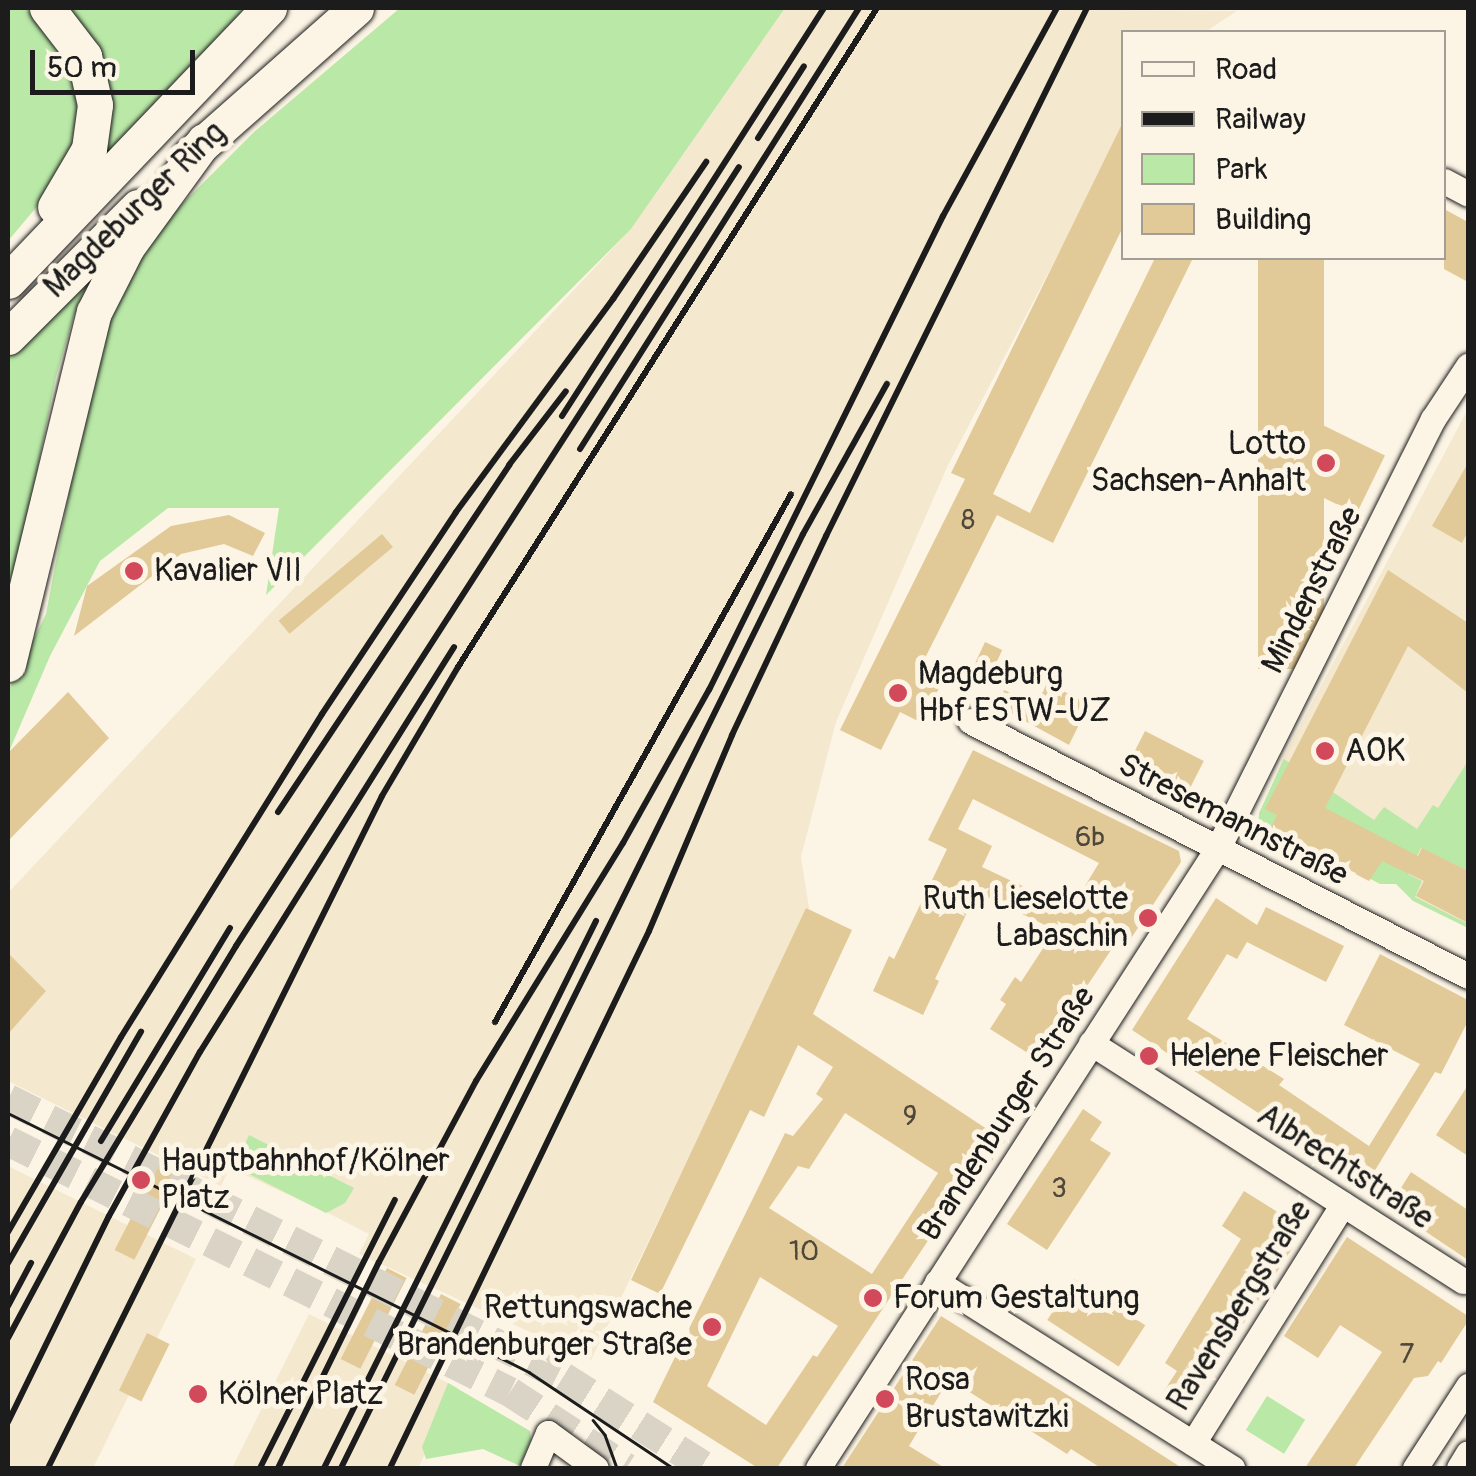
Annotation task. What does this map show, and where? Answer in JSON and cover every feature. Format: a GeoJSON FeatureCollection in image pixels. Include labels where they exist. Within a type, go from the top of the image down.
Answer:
{"type":"FeatureCollection","features":[{"type":"Feature","properties":{"kind":"highway"},"geometry":{"type":"LineString","coordinates":[[8,274],[77,174],[94,126],[93,82],[84,56],[47,8]]}},
{"type":"Feature","properties":{"kind":"highway","name":"Magdeburger Ring"},"geometry":{"type":"LineString","coordinates":[[8,281],[269,8]]}},
{"type":"Feature","properties":{"kind":"highway","name":"Magdeburger Ring"},"geometry":{"type":"LineString","coordinates":[[8,337],[82,257],[204,141],[356,8]]}},
{"type":"Feature","properties":{"kind":"highway"},"geometry":{"type":"LineString","coordinates":[[8,664],[94,312],[127,247],[204,141]]}},
{"type":"Feature","properties":{"kind":"street"},"geometry":{"type":"LineString","coordinates":[[1446,182],[1468,194]]}},
{"type":"Feature","properties":{"kind":"street","name":"Mindenstraße"},"geometry":{"type":"LineString","coordinates":[[1220,846],[1433,419],[1468,366]]}},
{"type":"Feature","properties":{"kind":"street","name":"Stresemannstraße"},"geometry":{"type":"LineString","coordinates":[[970,721],[1468,976]]}},
{"type":"Feature","properties":{"kind":"street","name":"Brandenburger Straße"},"geometry":{"type":"LineString","coordinates":[[818,1468],[1220,846]]}},
{"type":"Feature","properties":{"kind":"street","name":"Albrechtstraße"},"geometry":{"type":"LineString","coordinates":[[1091,1043],[1463,1281]]}},
{"type":"Feature","properties":{"kind":"street","name":"Ravensbergstraße"},"geometry":{"type":"LineString","coordinates":[[1193,1443],[1343,1204]]}},
{"type":"Feature","properties":{"kind":"street"},"geometry":{"type":"LineString","coordinates":[[937,1282],[1232,1468]]}},
{"type":"Feature","properties":{"kind":"street"},"geometry":{"type":"LineString","coordinates":[[1416,1468],[1468,1386]]}},
{"type":"Feature","properties":{"kind":"street"},"geometry":{"type":"LineString","coordinates":[[532,1468],[548,1433],[596,1468]]}},
{"type":"Feature","properties":{"kind":"street"},"geometry":{"type":"LineString","coordinates":[[1459,1468],[1468,1454]]}},
{"type":"Feature","properties":{"kind":"shaded area"},"geometry":{"type":"Polygon","coordinates":[[[785,8],[1237,11],[1208,30],[1121,30],[1121,134],[948,465],[836,722],[801,857],[809,908],[591,1360],[359,1254],[369,1234],[330,1214],[230,1168],[221,1186],[8,1081],[8,893],[631,229],[785,8]]]}},
{"type":"Feature","properties":{"kind":"shaded area"},"geometry":{"type":"Polygon","coordinates":[[[1468,409],[1468,926],[1417,900],[1402,883],[1261,811],[1284,756],[1468,409]]]}},
{"type":"Feature","properties":{"kind":"shaded area"},"geometry":{"type":"Polygon","coordinates":[[[8,1166],[196,1259],[93,1468],[8,1468],[8,1166]]]}},
{"type":"Feature","properties":{"kind":"shaded area"},"geometry":{"type":"Polygon","coordinates":[[[309,1314],[458,1388],[418,1468],[232,1468],[309,1314]]]}},
{"type":"Feature","properties":{"kind":"green space"},"geometry":{"type":"Polygon","coordinates":[[[8,8],[25,8],[66,48],[84,119],[60,179],[8,241],[8,8]]]}},
{"type":"Feature","properties":{"kind":"green space"},"geometry":{"type":"Polygon","coordinates":[[[62,8],[250,8],[104,158],[62,8]]]}},
{"type":"Feature","properties":{"kind":"green space"},"geometry":{"type":"Polygon","coordinates":[[[400,8],[785,8],[631,229],[266,595],[279,508],[168,508],[100,561],[50,656],[8,754],[8,691],[46,614],[88,392],[109,306],[166,220],[254,132],[400,8]]]}},
{"type":"Feature","properties":{"kind":"green space"},"geometry":{"type":"Polygon","coordinates":[[[95,267],[74,315],[56,377],[8,615],[8,351],[95,267]]]}},
{"type":"Feature","properties":{"kind":"green space"},"geometry":{"type":"Polygon","coordinates":[[[1284,759],[1374,820],[1384,807],[1417,829],[1433,805],[1438,808],[1468,761],[1468,871],[1421,848],[1408,874],[1422,881],[1415,897],[1468,924],[1468,928],[1413,901],[1396,884],[1380,884],[1342,864],[1318,872],[1267,845],[1258,830],[1259,813],[1284,759]]]}},
{"type":"Feature","properties":{"kind":"green space"},"geometry":{"type":"Polygon","coordinates":[[[249,1135],[354,1188],[345,1203],[326,1213],[235,1167],[249,1135]]]}},
{"type":"Feature","properties":{"kind":"green space"},"geometry":{"type":"Polygon","coordinates":[[[448,1383],[530,1431],[531,1440],[520,1466],[483,1449],[426,1459],[422,1447],[448,1383]]]}},
{"type":"Feature","properties":{"kind":"green space"},"geometry":{"type":"Polygon","coordinates":[[[1267,1396],[1305,1420],[1284,1454],[1246,1430],[1267,1396]]]}},
{"type":"Feature","properties":{"kind":"building"},"geometry":{"type":"Polygon","coordinates":[[[1121,126],[1121,231],[993,494],[1030,513],[1154,260],[1192,260],[1053,543],[997,515],[918,672],[941,684],[922,723],[900,712],[881,750],[840,730],[965,479],[951,473],[1121,126]]]}},
{"type":"Feature","properties":{"kind":"building"},"geometry":{"type":"Polygon","coordinates":[[[1446,210],[1468,222],[1468,282],[1444,269],[1446,210]]]}},
{"type":"Feature","properties":{"kind":"building"},"geometry":{"type":"Polygon","coordinates":[[[1258,260],[1324,260],[1324,669],[1258,669],[1258,260]]]}},
{"type":"Feature","properties":{"kind":"building","name":"Lotto Sachsen-Anhalt"},"geometry":{"type":"Polygon","coordinates":[[[1296,412],[1385,455],[1356,514],[1268,470],[1296,412]]]}},
{"type":"Feature","properties":{"kind":"building"},"geometry":{"type":"Polygon","coordinates":[[[1468,463],[1468,531],[1462,543],[1432,526],[1468,463]]]}},
{"type":"Feature","properties":{"kind":"building","name":"Kavalier VII"},"geometry":{"type":"Polygon","coordinates":[[[229,515],[265,533],[253,556],[224,544],[181,554],[74,636],[87,586],[171,526],[229,515]]]}},
{"type":"Feature","properties":{"kind":"building"},"geometry":{"type":"Polygon","coordinates":[[[382,534],[393,547],[290,634],[279,621],[382,534]]]}},
{"type":"Feature","properties":{"kind":"building","name":"AOK"},"geometry":{"type":"Polygon","coordinates":[[[1388,570],[1468,623],[1468,693],[1408,646],[1325,808],[1418,856],[1422,848],[1468,871],[1468,923],[1416,896],[1424,881],[1382,861],[1369,881],[1270,830],[1277,815],[1265,809],[1388,570]]]}},
{"type":"Feature","properties":{"kind":"building"},"geometry":{"type":"Polygon","coordinates":[[[985,642],[1002,650],[989,678],[972,670],[985,642]]]}},
{"type":"Feature","properties":{"kind":"building"},"geometry":{"type":"Polygon","coordinates":[[[1047,683],[1089,704],[1069,745],[998,706],[1004,690],[1037,704],[1047,683]]]}},
{"type":"Feature","properties":{"kind":"building"},"geometry":{"type":"Polygon","coordinates":[[[68,692],[109,738],[8,841],[8,753],[68,692]]]}},
{"type":"Feature","properties":{"kind":"building"},"geometry":{"type":"Polygon","coordinates":[[[1145,731],[1204,761],[1183,801],[1125,771],[1145,731]]]}},
{"type":"Feature","properties":{"kind":"building"},"geometry":{"type":"Polygon","coordinates":[[[973,750],[1179,851],[1181,862],[1130,940],[1121,935],[1069,1013],[1074,1017],[1061,1037],[1055,1033],[1037,1059],[990,1029],[1006,1004],[1000,1000],[1015,977],[1021,982],[1055,930],[977,892],[935,979],[939,981],[923,1015],[873,991],[889,956],[894,959],[947,849],[928,840],[973,750]],[[973,799],[958,829],[992,846],[982,867],[1071,909],[1099,863],[973,799]]]}},
{"type":"Feature","properties":{"kind":"building"},"geometry":{"type":"Polygon","coordinates":[[[1216,898],[1257,925],[1266,907],[1344,946],[1326,982],[1247,942],[1237,959],[1227,954],[1187,1019],[1284,1079],[1279,1085],[1369,1146],[1420,1064],[1344,1025],[1380,954],[1468,1000],[1468,1021],[1441,1074],[1435,1072],[1363,1190],[1277,1133],[1281,1128],[1132,1030],[1216,898]]]}},
{"type":"Feature","properties":{"kind":"building"},"geometry":{"type":"Polygon","coordinates":[[[806,908],[852,930],[813,1014],[1005,1141],[967,1199],[959,1194],[777,1468],[758,1468],[653,1402],[785,1133],[793,1136],[823,1099],[816,1094],[833,1067],[798,1045],[764,1117],[750,1110],[660,1294],[631,1280],[806,908]],[[845,1113],[809,1169],[798,1166],[769,1208],[872,1274],[938,1173],[845,1113]],[[760,1277],[707,1386],[766,1425],[813,1355],[817,1357],[838,1326],[760,1277]]]}},
{"type":"Feature","properties":{"kind":"building"},"geometry":{"type":"Polygon","coordinates":[[[8,953],[46,991],[8,1034],[8,953]]]}},
{"type":"Feature","properties":{"kind":"building"},"geometry":{"type":"Polygon","coordinates":[[[1468,1085],[1468,1156],[1436,1135],[1468,1085]]]}},
{"type":"Feature","properties":{"kind":"building"},"geometry":{"type":"Polygon","coordinates":[[[1083,1109],[1102,1122],[1090,1140],[1111,1153],[1047,1250],[1007,1224],[1083,1109]]]}},
{"type":"Feature","properties":{"kind":"building"},"geometry":{"type":"Polygon","coordinates":[[[161,1159],[181,1169],[134,1260],[115,1250],[161,1159]]]}},
{"type":"Feature","properties":{"kind":"building"},"geometry":{"type":"Polygon","coordinates":[[[1411,1172],[1468,1210],[1468,1260],[1389,1207],[1411,1172]]]}},
{"type":"Feature","properties":{"kind":"building"},"geometry":{"type":"Polygon","coordinates":[[[1244,1191],[1300,1226],[1289,1244],[1293,1247],[1187,1411],[1162,1394],[1177,1371],[1165,1363],[1241,1239],[1222,1226],[1244,1191]]]}},
{"type":"Feature","properties":{"kind":"building"},"geometry":{"type":"Polygon","coordinates":[[[1347,1237],[1468,1316],[1468,1321],[1441,1363],[1438,1361],[1428,1376],[1414,1378],[1354,1468],[1305,1468],[1382,1352],[1340,1325],[1318,1358],[1284,1336],[1347,1237]]]}},
{"type":"Feature","properties":{"kind":"building"},"geometry":{"type":"Polygon","coordinates":[[[387,1268],[407,1278],[360,1369],[341,1359],[387,1268]]]}},
{"type":"Feature","properties":{"kind":"building"},"geometry":{"type":"Polygon","coordinates":[[[1074,1279],[1145,1325],[1119,1366],[1047,1320],[1074,1279]]]}},
{"type":"Feature","properties":{"kind":"building"},"geometry":{"type":"Polygon","coordinates":[[[441,1294],[461,1304],[414,1395],[395,1385],[441,1294]]]}},
{"type":"Feature","properties":{"kind":"building"},"geometry":{"type":"Polygon","coordinates":[[[941,1316],[1182,1468],[1101,1468],[1071,1449],[1067,1454],[949,1379],[909,1446],[945,1468],[842,1468],[941,1316]]]}},
{"type":"Feature","properties":{"kind":"building"},"geometry":{"type":"Polygon","coordinates":[[[147,1333],[169,1344],[141,1401],[119,1391],[147,1333]]]}},
{"type":"Feature","properties":{"kind":"tunnel"},"geometry":{"type":"LineString","coordinates":[[8,1099],[563,1377],[707,1468]]}},
{"type":"Feature","properties":{"kind":"tunnel"},"geometry":{"type":"LineString","coordinates":[[8,1141],[510,1392],[626,1468]]}},
{"type":"Feature","properties":{"kind":"tram line"},"geometry":{"type":"LineString","coordinates":[[8,1113],[529,1372],[673,1468]]}},
{"type":"Feature","properties":{"kind":"tram line"},"geometry":{"type":"LineString","coordinates":[[593,1420],[605,1435],[617,1468]]}},
{"type":"Feature","properties":{"kind":"railway"},"geometry":{"type":"LineString","coordinates":[[562,416],[824,8]]}},
{"type":"Feature","properties":{"kind":"railway"},"geometry":{"type":"LineString","coordinates":[[580,449],[859,8]]}},
{"type":"Feature","properties":{"kind":"railway"},"geometry":{"type":"LineString","coordinates":[[48,1468],[382,796],[458,667],[877,8]]}},
{"type":"Feature","properties":{"kind":"railway"},"geometry":{"type":"LineString","coordinates":[[278,1468],[379,1262],[476,1081],[623,843],[709,690],[943,216],[1057,8]]}},
{"type":"Feature","properties":{"kind":"railway"},"geometry":{"type":"LineString","coordinates":[[390,1468],[649,931],[732,735],[826,536],[1087,8]]}},
{"type":"Feature","properties":{"kind":"railway"},"geometry":{"type":"LineString","coordinates":[[758,138],[804,66]]}},
{"type":"Feature","properties":{"kind":"railway"},"geometry":{"type":"LineString","coordinates":[[8,1232],[121,1037],[322,714],[456,512],[613,299],[706,162]]}},
{"type":"Feature","properties":{"kind":"railway"},"geometry":{"type":"LineString","coordinates":[[8,1338],[81,1202],[236,946],[739,167]]}},
{"type":"Feature","properties":{"kind":"railway"},"geometry":{"type":"LineString","coordinates":[[341,1468],[803,534],[887,384]]}},
{"type":"Feature","properties":{"kind":"railway"},"geometry":{"type":"LineString","coordinates":[[278,812],[509,465],[566,391]]}},
{"type":"Feature","properties":{"kind":"railway"},"geometry":{"type":"LineString","coordinates":[[495,1022],[791,494]]}},
{"type":"Feature","properties":{"kind":"railway"},"geometry":{"type":"LineString","coordinates":[[8,1422],[109,1216],[200,1052],[454,647]]}},
{"type":"Feature","properties":{"kind":"railway"},"geometry":{"type":"LineString","coordinates":[[324,1468],[596,921]]}},
{"type":"Feature","properties":{"kind":"railway"},"geometry":{"type":"LineString","coordinates":[[101,1141],[230,928]]}},
{"type":"Feature","properties":{"kind":"railway"},"geometry":{"type":"LineString","coordinates":[[8,1263],[141,1032]]}},
{"type":"Feature","properties":{"kind":"railway"},"geometry":{"type":"LineString","coordinates":[[260,1468],[395,1200]]}},
{"type":"Feature","properties":{"kind":"railway"},"geometry":{"type":"LineString","coordinates":[[8,1306],[31,1263]]}},
{"type":"Feature","properties":{"kind":"place","name":"Lotto Sachsen-Anhalt"},"geometry":{"type":"Point","coordinates":[1326,463]}},
{"type":"Feature","properties":{"kind":"place","name":"Kavalier VII"},"geometry":{"type":"Point","coordinates":[134,571]}},
{"type":"Feature","properties":{"kind":"place","name":"Magdeburg Hbf ESTW-UZ"},"geometry":{"type":"Point","coordinates":[898,693]}},
{"type":"Feature","properties":{"kind":"place","name":"AOK"},"geometry":{"type":"Point","coordinates":[1325,751]}},
{"type":"Feature","properties":{"kind":"place","name":"Ruth Lieselotte Labaschin"},"geometry":{"type":"Point","coordinates":[1148,918]}},
{"type":"Feature","properties":{"kind":"place","name":"Helene Fleischer"},"geometry":{"type":"Point","coordinates":[1149,1056]}},
{"type":"Feature","properties":{"kind":"place","name":"Hauptbahnhof/Kölner Platz"},"geometry":{"type":"Point","coordinates":[141,1180]}},
{"type":"Feature","properties":{"kind":"place","name":"Forum Gestaltung"},"geometry":{"type":"Point","coordinates":[873,1298]}},
{"type":"Feature","properties":{"kind":"place","name":"Rettungswache Brandenburger Straße"},"geometry":{"type":"Point","coordinates":[712,1327]}},
{"type":"Feature","properties":{"kind":"place","name":"Kölner Platz"},"geometry":{"type":"Point","coordinates":[198,1394]}},
{"type":"Feature","properties":{"kind":"place","name":"Rosa Brustawitzki"},"geometry":{"type":"Point","coordinates":[885,1399]}}]}
